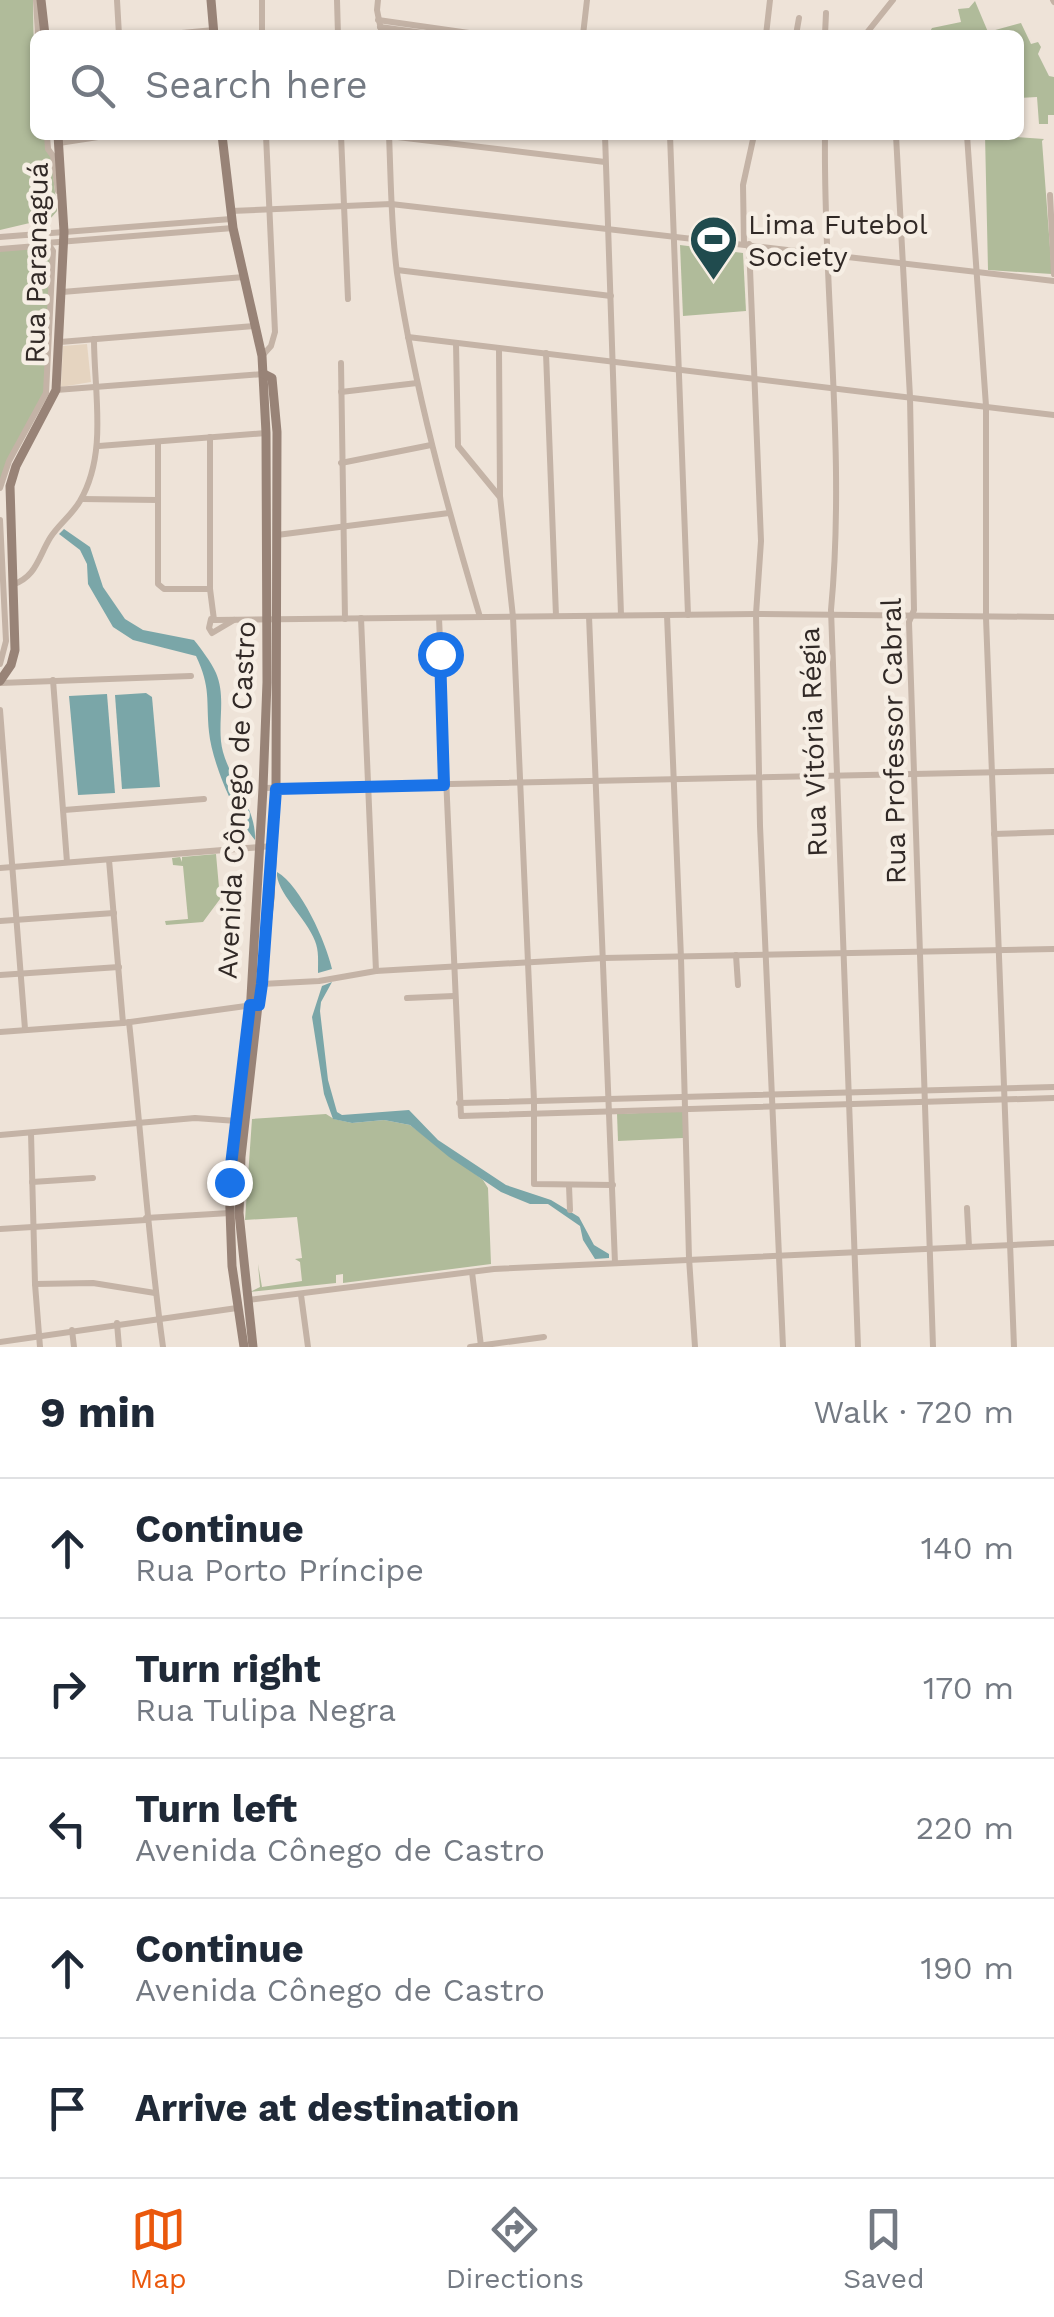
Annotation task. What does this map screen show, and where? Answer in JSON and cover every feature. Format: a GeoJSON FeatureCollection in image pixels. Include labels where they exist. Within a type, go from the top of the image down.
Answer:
{"type":"FeatureCollection","features":[{"type":"Feature","properties":{"kind":"main road"},"geometry":{"type":"LineString","coordinates":[[38,0],[41,30]]}},
{"type":"Feature","properties":{"kind":"main road"},"geometry":{"type":"LineString","coordinates":[[212,0],[214,30]]}},
{"type":"Feature","properties":{"kind":"main road","name":"Rua Paranaguá"},"geometry":{"type":"LineString","coordinates":[[56,390],[63,235],[58,140]]}},
{"type":"Feature","properties":{"kind":"main road","name":"Avenida Cônego de Castro"},"geometry":{"type":"LineString","coordinates":[[223,140],[231,220],[262,356],[271,432],[276,789],[273,846],[262,984],[255,1005],[229,1182],[237,1308],[244,1347]]}},
{"type":"Feature","properties":{"kind":"main road"},"geometry":{"type":"LineString","coordinates":[[0,682],[16,650],[6,494],[16,466],[56,390]]}},
{"type":"Feature","properties":{"kind":"main road","name":"Avenida Cônego de Castro"},"geometry":{"type":"LineString","coordinates":[[253,1347],[239,1213],[255,1005],[259,848],[276,535],[270,523]]}},
{"type":"Feature","properties":{"kind":"street"},"geometry":{"type":"LineString","coordinates":[[117,0],[119,30]]}},
{"type":"Feature","properties":{"kind":"street"},"geometry":{"type":"LineString","coordinates":[[262,0],[262,30]]}},
{"type":"Feature","properties":{"kind":"street"},"geometry":{"type":"LineString","coordinates":[[337,0],[338,30]]}},
{"type":"Feature","properties":{"kind":"street"},"geometry":{"type":"LineString","coordinates":[[378,0],[381,29]]}},
{"type":"Feature","properties":{"kind":"street"},"geometry":{"type":"LineString","coordinates":[[584,30],[587,0]]}},
{"type":"Feature","properties":{"kind":"street"},"geometry":{"type":"LineString","coordinates":[[767,30],[770,0]]}},
{"type":"Feature","properties":{"kind":"street"},"geometry":{"type":"LineString","coordinates":[[869,30],[892,0]]}},
{"type":"Feature","properties":{"kind":"street"},"geometry":{"type":"LineString","coordinates":[[825,30],[826,14]]}},
{"type":"Feature","properties":{"kind":"street"},"geometry":{"type":"LineString","coordinates":[[797,30],[799,18]]}},
{"type":"Feature","properties":{"kind":"street"},"geometry":{"type":"LineString","coordinates":[[47,140],[54,156],[63,235]]}},
{"type":"Feature","properties":{"kind":"street"},"geometry":{"type":"LineString","coordinates":[[262,356],[271,346],[274,332],[266,140]]}},
{"type":"Feature","properties":{"kind":"street"},"geometry":{"type":"LineString","coordinates":[[341,140],[348,299]]}},
{"type":"Feature","properties":{"kind":"street"},"geometry":{"type":"LineString","coordinates":[[389,140],[397,270],[408,337],[431,445],[480,617]]}},
{"type":"Feature","properties":{"kind":"street"},"geometry":{"type":"LineString","coordinates":[[422,140],[605,162]]}},
{"type":"Feature","properties":{"kind":"street"},"geometry":{"type":"LineString","coordinates":[[605,140],[621,615]]}},
{"type":"Feature","properties":{"kind":"street"},"geometry":{"type":"LineString","coordinates":[[670,140],[688,615]]}},
{"type":"Feature","properties":{"kind":"street"},"geometry":{"type":"LineString","coordinates":[[753,140],[743,186],[756,378],[761,541],[756,614],[759,776],[783,1347]]}},
{"type":"Feature","properties":{"kind":"street","name":"Rua Vitória Régia"},"geometry":{"type":"LineString","coordinates":[[825,140],[837,548],[832,617],[836,774],[858,1347]]}},
{"type":"Feature","properties":{"kind":"street","name":"Rua Professor Cabral"},"geometry":{"type":"LineString","coordinates":[[896,140],[910,396],[914,616],[909,622],[934,1347]]}},
{"type":"Feature","properties":{"kind":"street"},"geometry":{"type":"LineString","coordinates":[[967,140],[986,406],[986,618],[1014,1347]]}},
{"type":"Feature","properties":{"kind":"street"},"geometry":{"type":"LineString","coordinates":[[3,236],[63,235],[231,220],[269,207],[391,204],[978,272],[1054,277],[1050,195]]}},
{"type":"Feature","properties":{"kind":"street"},"geometry":{"type":"LineString","coordinates":[[3,248],[63,235]]}},
{"type":"Feature","properties":{"kind":"street"},"geometry":{"type":"LineString","coordinates":[[3,248],[49,245],[54,251],[46,393],[9,460],[6,494]]}},
{"type":"Feature","properties":{"kind":"street"},"geometry":{"type":"LineString","coordinates":[[397,270],[611,296]]}},
{"type":"Feature","properties":{"kind":"street"},"geometry":{"type":"LineString","coordinates":[[62,292],[244,278]]}},
{"type":"Feature","properties":{"kind":"street"},"geometry":{"type":"LineString","coordinates":[[60,342],[254,326]]}},
{"type":"Feature","properties":{"kind":"street"},"geometry":{"type":"LineString","coordinates":[[408,337],[1054,415]]}},
{"type":"Feature","properties":{"kind":"street"},"geometry":{"type":"LineString","coordinates":[[12,584],[32,574],[53,533],[82,498],[92,476],[99,446],[94,340]]}},
{"type":"Feature","properties":{"kind":"street"},"geometry":{"type":"LineString","coordinates":[[456,342],[458,446],[500,496]]}},
{"type":"Feature","properties":{"kind":"street"},"geometry":{"type":"LineString","coordinates":[[499,349],[500,496],[513,617],[534,1100],[534,1184],[613,1185]]}},
{"type":"Feature","properties":{"kind":"street"},"geometry":{"type":"LineString","coordinates":[[546,354],[556,616]]}},
{"type":"Feature","properties":{"kind":"street"},"geometry":{"type":"LineString","coordinates":[[342,362],[344,620]]}},
{"type":"Feature","properties":{"kind":"street"},"geometry":{"type":"LineString","coordinates":[[56,390],[264,374]]}},
{"type":"Feature","properties":{"kind":"street"},"geometry":{"type":"LineString","coordinates":[[341,392],[417,383]]}},
{"type":"Feature","properties":{"kind":"street"},"geometry":{"type":"LineString","coordinates":[[99,446],[271,432]]}},
{"type":"Feature","properties":{"kind":"street"},"geometry":{"type":"LineString","coordinates":[[210,437],[209,628],[212,633],[235,620]]}},
{"type":"Feature","properties":{"kind":"street"},"geometry":{"type":"LineString","coordinates":[[158,442],[159,586],[210,589]]}},
{"type":"Feature","properties":{"kind":"street"},"geometry":{"type":"LineString","coordinates":[[342,463],[431,445]]}},
{"type":"Feature","properties":{"kind":"street"},"geometry":{"type":"LineString","coordinates":[[82,498],[158,500]]}},
{"type":"Feature","properties":{"kind":"street"},"geometry":{"type":"LineString","coordinates":[[276,535],[450,513]]}},
{"type":"Feature","properties":{"kind":"street"},"geometry":{"type":"LineString","coordinates":[[0,520],[6,641],[0,664]]}},
{"type":"Feature","properties":{"kind":"street"},"geometry":{"type":"LineString","coordinates":[[212,618],[756,614],[1054,617]]}},
{"type":"Feature","properties":{"kind":"street"},"geometry":{"type":"LineString","coordinates":[[667,615],[688,1258],[695,1347]]}},
{"type":"Feature","properties":{"kind":"street"},"geometry":{"type":"LineString","coordinates":[[589,616],[611,1100],[613,1263]]}},
{"type":"Feature","properties":{"kind":"street"},"geometry":{"type":"LineString","coordinates":[[361,618],[376,971]]}},
{"type":"Feature","properties":{"kind":"street"},"geometry":{"type":"LineString","coordinates":[[439,618],[460,1116],[1054,1098]]}},
{"type":"Feature","properties":{"kind":"street"},"geometry":{"type":"LineString","coordinates":[[0,682],[190,676]]}},
{"type":"Feature","properties":{"kind":"street"},"geometry":{"type":"LineString","coordinates":[[53,680],[67,862]]}},
{"type":"Feature","properties":{"kind":"street"},"geometry":{"type":"LineString","coordinates":[[0,710],[4,812],[13,867],[25,1030]]}},
{"type":"Feature","properties":{"kind":"street"},"geometry":{"type":"LineString","coordinates":[[263,788],[1054,770]]}},
{"type":"Feature","properties":{"kind":"street"},"geometry":{"type":"LineString","coordinates":[[64,810],[204,799]]}},
{"type":"Feature","properties":{"kind":"street"},"geometry":{"type":"LineString","coordinates":[[994,834],[1054,832]]}},
{"type":"Feature","properties":{"kind":"street"},"geometry":{"type":"LineString","coordinates":[[0,868],[273,846]]}},
{"type":"Feature","properties":{"kind":"street"},"geometry":{"type":"LineString","coordinates":[[109,860],[163,1347]]}},
{"type":"Feature","properties":{"kind":"street"},"geometry":{"type":"LineString","coordinates":[[0,921],[114,913]]}},
{"type":"Feature","properties":{"kind":"street"},"geometry":{"type":"LineString","coordinates":[[262,984],[319,981],[376,971],[604,958],[1054,949]]}},
{"type":"Feature","properties":{"kind":"street"},"geometry":{"type":"LineString","coordinates":[[736,956],[738,985]]}},
{"type":"Feature","properties":{"kind":"street"},"geometry":{"type":"LineString","coordinates":[[0,975],[119,967]]}},
{"type":"Feature","properties":{"kind":"street"},"geometry":{"type":"LineString","coordinates":[[407,998],[454,996]]}},
{"type":"Feature","properties":{"kind":"street"},"geometry":{"type":"LineString","coordinates":[[0,1032],[126,1022],[255,1005]]}},
{"type":"Feature","properties":{"kind":"street"},"geometry":{"type":"LineString","coordinates":[[459,1103],[1054,1087]]}},
{"type":"Feature","properties":{"kind":"street"},"geometry":{"type":"LineString","coordinates":[[0,1134],[194,1118],[236,1121]]}},
{"type":"Feature","properties":{"kind":"street"},"geometry":{"type":"LineString","coordinates":[[30,1133],[40,1347]]}},
{"type":"Feature","properties":{"kind":"street"},"geometry":{"type":"LineString","coordinates":[[32,1182],[93,1178]]}},
{"type":"Feature","properties":{"kind":"street"},"geometry":{"type":"LineString","coordinates":[[569,1186],[570,1210]]}},
{"type":"Feature","properties":{"kind":"street"},"geometry":{"type":"LineString","coordinates":[[966,1208],[969,1247]]}},
{"type":"Feature","properties":{"kind":"street"},"geometry":{"type":"LineString","coordinates":[[0,1230],[230,1213]]}},
{"type":"Feature","properties":{"kind":"street"},"geometry":{"type":"LineString","coordinates":[[246,1300],[472,1272],[688,1258],[1054,1243]]}},
{"type":"Feature","properties":{"kind":"street"},"geometry":{"type":"LineString","coordinates":[[472,1272],[482,1346]]}},
{"type":"Feature","properties":{"kind":"street"},"geometry":{"type":"LineString","coordinates":[[35,1284],[93,1283],[155,1292]]}},
{"type":"Feature","properties":{"kind":"street"},"geometry":{"type":"LineString","coordinates":[[301,1295],[308,1347]]}},
{"type":"Feature","properties":{"kind":"street"},"geometry":{"type":"LineString","coordinates":[[0,1342],[237,1308]]}},
{"type":"Feature","properties":{"kind":"street"},"geometry":{"type":"LineString","coordinates":[[117,1323],[119,1347]]}},
{"type":"Feature","properties":{"kind":"street"},"geometry":{"type":"LineString","coordinates":[[72,1330],[74,1347]]}},
{"type":"Feature","properties":{"kind":"street"},"geometry":{"type":"LineString","coordinates":[[470,1347],[544,1337]]}},
{"type":"Feature","properties":{"kind":"green space"},"geometry":{"type":"Polygon","coordinates":[[[0,0],[33,0],[30,140],[50,140],[57,211],[51,218],[0,230],[0,0]]]}},
{"type":"Feature","properties":{"kind":"green space"},"geometry":{"type":"Polygon","coordinates":[[[975,1],[987,30],[931,30],[961,22],[958,9],[969,8],[975,1]]]}},
{"type":"Feature","properties":{"kind":"green space"},"geometry":{"type":"Polygon","coordinates":[[[1021,23],[1031,44],[1038,42],[1038,54],[1049,76],[1054,77],[1054,115],[1048,115],[1048,124],[1039,124],[1037,97],[1024,98],[1024,30],[995,30],[1021,23]]]}},
{"type":"Feature","properties":{"kind":"green space"},"geometry":{"type":"Polygon","coordinates":[[[1044,139],[1052,274],[988,270],[985,140],[1044,139]]]}},
{"type":"Feature","properties":{"kind":"green space","name":"Lima Futebol Society"},"geometry":{"type":"Polygon","coordinates":[[[680,245],[743,253],[746,311],[683,316],[680,245]]]}},
{"type":"Feature","properties":{"kind":"green space"},"geometry":{"type":"Polygon","coordinates":[[[51,246],[46,393],[9,461],[0,488],[0,249],[51,246]]]}},
{"type":"Feature","properties":{"kind":"green space"},"geometry":{"type":"Polygon","coordinates":[[[216,854],[220,899],[203,922],[166,925],[165,921],[188,919],[183,866],[173,865],[172,858],[180,857],[182,862],[182,857],[216,854]]]}},
{"type":"Feature","properties":{"kind":"green space"},"geometry":{"type":"Polygon","coordinates":[[[683,1111],[683,1138],[618,1141],[617,1114],[683,1111]]]}},
{"type":"Feature","properties":{"kind":"green space"},"geometry":{"type":"Polygon","coordinates":[[[326,1114],[352,1123],[384,1120],[410,1125],[483,1180],[488,1188],[491,1264],[343,1283],[343,1274],[336,1275],[336,1283],[250,1292],[260,1287],[258,1264],[262,1287],[302,1281],[300,1262],[295,1259],[302,1258],[297,1217],[245,1220],[252,1119],[326,1114]]]}},
{"type":"Feature","properties":{"kind":"shaded area"},"geometry":{"type":"Polygon","coordinates":[[[87,344],[91,382],[61,387],[63,346],[87,344]]]}},
{"type":"Feature","properties":{"kind":"water"},"geometry":{"type":"Polygon","coordinates":[[[64,529],[90,547],[103,587],[125,619],[143,630],[194,640],[212,665],[221,693],[223,752],[252,818],[255,840],[232,803],[215,759],[206,685],[196,656],[133,640],[113,627],[88,584],[87,564],[80,550],[59,534],[64,529]]]}},
{"type":"Feature","properties":{"kind":"water"},"geometry":{"type":"Polygon","coordinates":[[[146,693],[152,697],[160,787],[122,789],[115,695],[146,693]]]}},
{"type":"Feature","properties":{"kind":"water"},"geometry":{"type":"Polygon","coordinates":[[[107,694],[115,793],[78,795],[69,696],[107,694]]]}},
{"type":"Feature","properties":{"kind":"water"},"geometry":{"type":"Polygon","coordinates":[[[277,872],[295,889],[311,916],[332,969],[318,973],[315,941],[281,888],[277,872]]]}},
{"type":"Feature","properties":{"kind":"water"},"geometry":{"type":"Polygon","coordinates":[[[332,982],[320,1011],[328,1080],[337,1112],[342,1115],[409,1110],[438,1140],[506,1185],[551,1200],[579,1217],[594,1245],[609,1254],[609,1258],[595,1259],[583,1240],[580,1226],[548,1204],[530,1204],[501,1192],[410,1125],[333,1119],[324,1094],[312,1017],[322,986],[332,982]]]}},
{"type":"Feature","properties":{"kind":"place","name":"Lima Futebol Society"},"geometry":{"type":"Point","coordinates":[713,282]}},
{"type":"Feature","properties":{"kind":"route"},"geometry":{"type":"LineString","coordinates":[[229,1182],[250,1005],[259,1005],[262,984],[276,789],[444,785],[440,654]]}}]}
